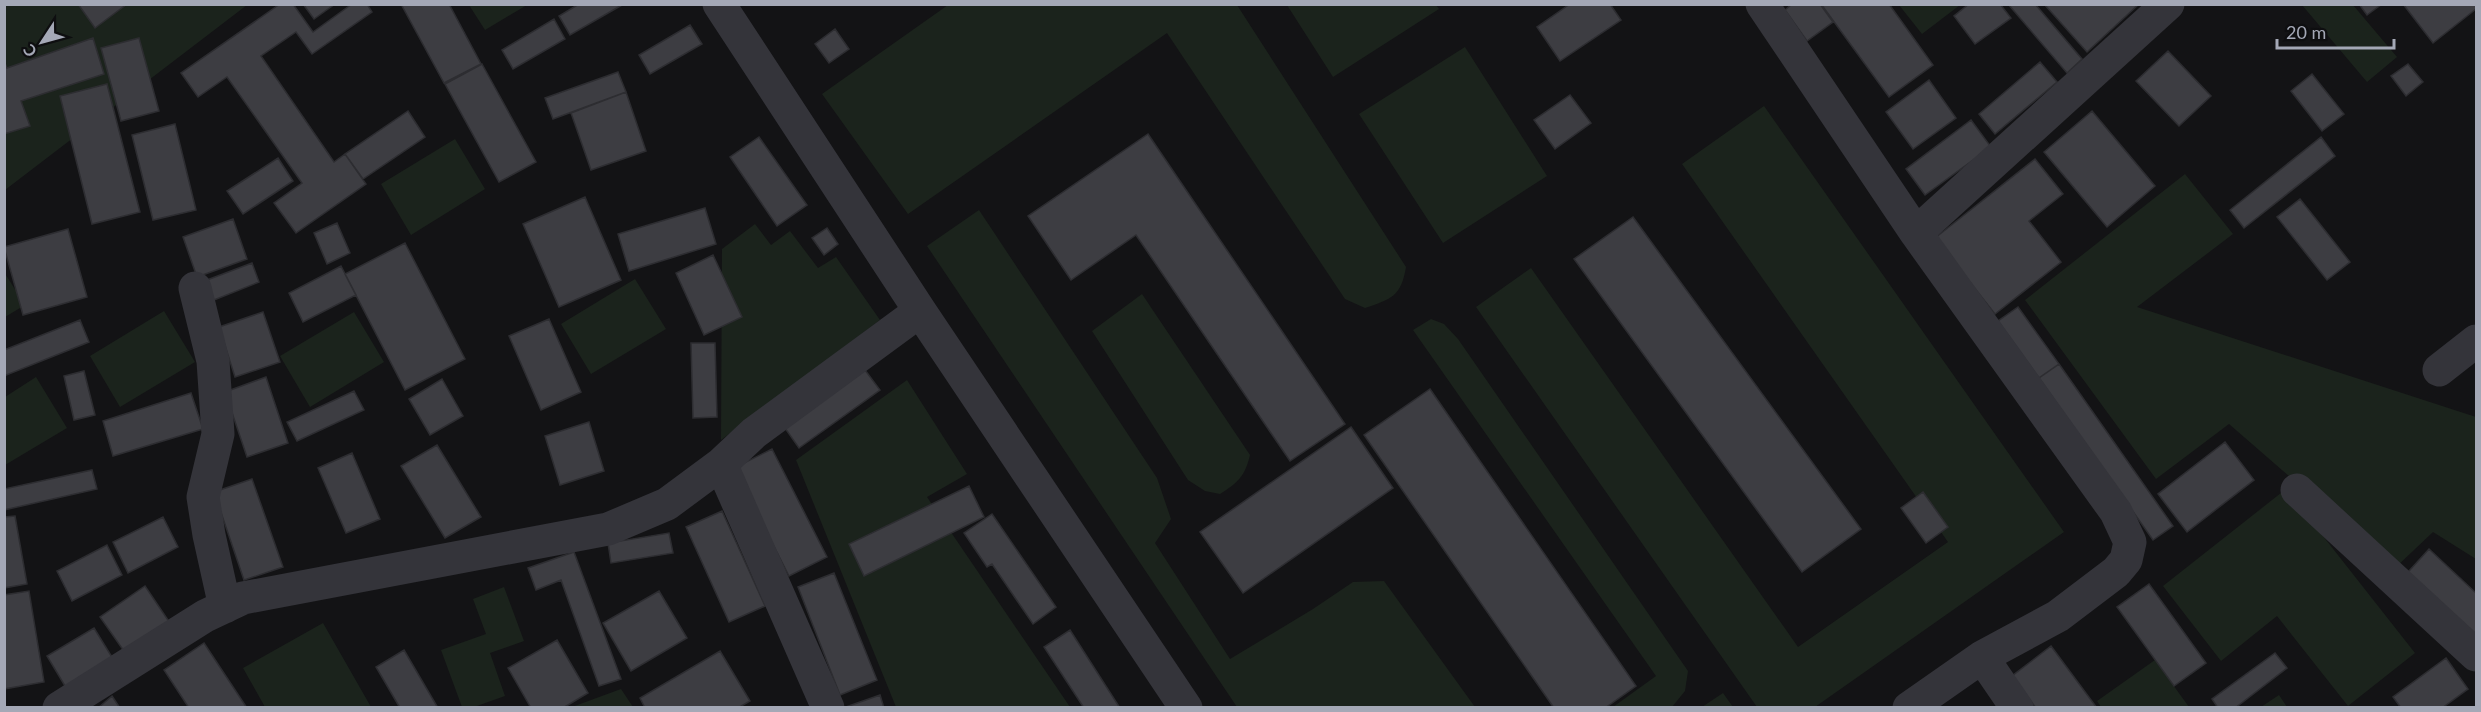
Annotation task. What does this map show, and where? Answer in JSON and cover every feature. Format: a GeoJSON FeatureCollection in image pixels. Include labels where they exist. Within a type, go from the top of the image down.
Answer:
{"type":"FeatureCollection","features":[{"type":"Feature","properties":{"kind":"street"},"geometry":{"type":"LineString","coordinates":[[719,4],[920,311],[1186,708]]}},
{"type":"Feature","properties":{"kind":"street"},"geometry":{"type":"LineString","coordinates":[[1762,4],[1916,233],[2116,512],[2130,543],[2126,560],[2098,587],[2058,616],[1982,657],[1909,708]]}},
{"type":"Feature","properties":{"kind":"street"},"geometry":{"type":"LineString","coordinates":[[1916,233],[2168,4]]}},
{"type":"Feature","properties":{"kind":"street"},"geometry":{"type":"LineString","coordinates":[[195,288],[213,361],[218,434],[203,497],[208,535],[225,607]]}},
{"type":"Feature","properties":{"kind":"street"},"geometry":{"type":"LineString","coordinates":[[59,708],[205,616],[243,598],[608,529],[667,504],[721,464],[754,433],[920,311]]}},
{"type":"Feature","properties":{"kind":"street"},"geometry":{"type":"LineString","coordinates":[[2439,370],[2476,341]]}},
{"type":"Feature","properties":{"kind":"street"},"geometry":{"type":"LineString","coordinates":[[721,464],[828,708]]}},
{"type":"Feature","properties":{"kind":"street"},"geometry":{"type":"LineString","coordinates":[[2297,490],[2476,655]]}},
{"type":"Feature","properties":{"kind":"street"},"geometry":{"type":"LineString","coordinates":[[1982,657],[2017,708]]}},
{"type":"Feature","properties":{"kind":"shaded area"},"geometry":{"type":"Polygon","coordinates":[[[5,5],[247,5],[5,190],[5,5]]]}},
{"type":"Feature","properties":{"kind":"shaded area"},"geometry":{"type":"Polygon","coordinates":[[[469,5],[527,5],[485,30],[469,5]]]}},
{"type":"Feature","properties":{"kind":"shaded area"},"geometry":{"type":"Polygon","coordinates":[[[948,5],[1237,5],[1406,267],[1398,291],[1388,299],[1365,308],[1345,299],[1167,33],[908,214],[822,94],[948,5]]]}},
{"type":"Feature","properties":{"kind":"shaded area"},"geometry":{"type":"Polygon","coordinates":[[[1287,5],[1436,5],[1439,9],[1333,77],[1287,5]]]}},
{"type":"Feature","properties":{"kind":"shaded area"},"geometry":{"type":"Polygon","coordinates":[[[1899,5],[1960,5],[1922,34],[1899,5]]]}},
{"type":"Feature","properties":{"kind":"shaded area"},"geometry":{"type":"Polygon","coordinates":[[[2302,5],[2353,5],[2397,57],[2367,82],[2302,5]]]}},
{"type":"Feature","properties":{"kind":"shaded area"},"geometry":{"type":"Polygon","coordinates":[[[1465,47],[1547,176],[1443,243],[1359,114],[1465,47]]]}},
{"type":"Feature","properties":{"kind":"shaded area"},"geometry":{"type":"Polygon","coordinates":[[[1764,106],[2064,532],[1815,707],[1757,707],[1476,307],[1531,268],[1798,647],[1948,542],[1682,164],[1764,106]]]}},
{"type":"Feature","properties":{"kind":"shaded area"},"geometry":{"type":"Polygon","coordinates":[[[455,139],[485,189],[411,235],[381,184],[455,139]]]}},
{"type":"Feature","properties":{"kind":"shaded area"},"geometry":{"type":"Polygon","coordinates":[[[2185,174],[2233,234],[2137,307],[2476,417],[2476,559],[2433,532],[2395,568],[2229,424],[2156,479],[2025,300],[2185,174]]]}},
{"type":"Feature","properties":{"kind":"shaded area"},"geometry":{"type":"Polygon","coordinates":[[[979,210],[1157,478],[1171,519],[1155,543],[1230,659],[1353,582],[1384,581],[1475,707],[1237,707],[927,246],[979,210]]]}},
{"type":"Feature","properties":{"kind":"shaded area"},"geometry":{"type":"Polygon","coordinates":[[[755,224],[771,245],[790,231],[818,268],[836,257],[880,320],[721,440],[722,249],[755,224]]]}},
{"type":"Feature","properties":{"kind":"shaded area"},"geometry":{"type":"Polygon","coordinates":[[[4,272],[25,305],[5,317],[4,317],[4,272]]]}},
{"type":"Feature","properties":{"kind":"shaded area"},"geometry":{"type":"Polygon","coordinates":[[[635,279],[666,329],[591,374],[561,324],[635,279]]]}},
{"type":"Feature","properties":{"kind":"shaded area"},"geometry":{"type":"Polygon","coordinates":[[[1142,294],[1250,455],[1240,478],[1220,494],[1205,491],[1188,480],[1092,331],[1142,294]]]}},
{"type":"Feature","properties":{"kind":"shaded area"},"geometry":{"type":"Polygon","coordinates":[[[164,311],[195,362],[120,407],[90,356],[164,311]]]}},
{"type":"Feature","properties":{"kind":"shaded area"},"geometry":{"type":"Polygon","coordinates":[[[354,312],[384,362],[310,407],[280,356],[354,312]]]}},
{"type":"Feature","properties":{"kind":"shaded area"},"geometry":{"type":"Polygon","coordinates":[[[1431,319],[1444,324],[1458,339],[1688,671],[1685,691],[1672,707],[1613,707],[1656,676],[1413,330],[1431,319]]]}},
{"type":"Feature","properties":{"kind":"shaded area"},"geometry":{"type":"Polygon","coordinates":[[[36,377],[67,428],[5,465],[5,397],[36,377]]]}},
{"type":"Feature","properties":{"kind":"shaded area"},"geometry":{"type":"Polygon","coordinates":[[[907,380],[967,474],[927,497],[1070,707],[896,707],[796,460],[907,380]]]}},
{"type":"Feature","properties":{"kind":"shaded area"},"geometry":{"type":"Polygon","coordinates":[[[2286,489],[2415,653],[2348,706],[2277,616],[2221,661],[2163,586],[2286,489]]]}},
{"type":"Feature","properties":{"kind":"shaded area"},"geometry":{"type":"Polygon","coordinates":[[[504,587],[524,641],[490,653],[505,696],[474,707],[462,707],[441,650],[486,634],[473,599],[504,587]]]}},
{"type":"Feature","properties":{"kind":"shaded area"},"geometry":{"type":"Polygon","coordinates":[[[323,623],[371,707],[265,707],[243,668],[323,623]]]}},
{"type":"Feature","properties":{"kind":"shaded area"},"geometry":{"type":"Polygon","coordinates":[[[2155,660],[2189,707],[2101,707],[2097,701],[2155,660]]]}},
{"type":"Feature","properties":{"kind":"shaded area"},"geometry":{"type":"Polygon","coordinates":[[[621,689],[633,707],[572,707],[621,689]]]}},
{"type":"Feature","properties":{"kind":"shaded area"},"geometry":{"type":"Polygon","coordinates":[[[1723,693],[1733,707],[1702,707],[1723,693]]]}},
{"type":"Feature","properties":{"kind":"shaded area"},"geometry":{"type":"Polygon","coordinates":[[[2279,695],[2287,707],[2261,707],[2279,695]]]}},
{"type":"Feature","properties":{"kind":"building"},"geometry":{"type":"Polygon","coordinates":[[[78,4],[127,4],[95,28],[78,4]]]}},
{"type":"Feature","properties":{"kind":"building"},"geometry":{"type":"Polygon","coordinates":[[[280,4],[293,4],[313,32],[352,4],[367,4],[372,12],[312,54],[296,32],[261,56],[334,162],[345,154],[366,184],[296,233],[274,203],[302,183],[227,77],[198,97],[181,73],[280,4]]]}},
{"type":"Feature","properties":{"kind":"building"},"geometry":{"type":"Polygon","coordinates":[[[303,4],[335,4],[314,19],[303,4]]]}},
{"type":"Feature","properties":{"kind":"building"},"geometry":{"type":"Polygon","coordinates":[[[401,4],[449,4],[481,64],[444,83],[401,4]]]}},
{"type":"Feature","properties":{"kind":"building"},"geometry":{"type":"Polygon","coordinates":[[[579,4],[622,5],[570,35],[559,16],[579,4]]]}},
{"type":"Feature","properties":{"kind":"building"},"geometry":{"type":"Polygon","coordinates":[[[1570,4],[1610,4],[1621,20],[1560,61],[1537,27],[1570,4]]]}},
{"type":"Feature","properties":{"kind":"building"},"geometry":{"type":"Polygon","coordinates":[[[1792,4],[1820,4],[1833,22],[1807,41],[1785,10],[1792,4]]]}},
{"type":"Feature","properties":{"kind":"building"},"geometry":{"type":"Polygon","coordinates":[[[1821,4],[1889,4],[1933,65],[1889,97],[1821,4]]]}},
{"type":"Feature","properties":{"kind":"building"},"geometry":{"type":"Polygon","coordinates":[[[1969,4],[2000,4],[2011,18],[1975,44],[1954,16],[1969,4]]]}},
{"type":"Feature","properties":{"kind":"building"},"geometry":{"type":"Polygon","coordinates":[[[2008,4],[2035,4],[2082,59],[2067,73],[2008,4]]]}},
{"type":"Feature","properties":{"kind":"building"},"geometry":{"type":"Polygon","coordinates":[[[2044,4],[2139,4],[2087,52],[2044,4]]]}},
{"type":"Feature","properties":{"kind":"building"},"geometry":{"type":"Polygon","coordinates":[[[2359,4],[2382,4],[2367,15],[2359,4]]]}},
{"type":"Feature","properties":{"kind":"building"},"geometry":{"type":"Polygon","coordinates":[[[2403,4],[2476,4],[2476,9],[2433,43],[2403,4]]]}},
{"type":"Feature","properties":{"kind":"building"},"geometry":{"type":"Polygon","coordinates":[[[554,19],[565,39],[513,69],[502,50],[554,19]]]}},
{"type":"Feature","properties":{"kind":"building"},"geometry":{"type":"Polygon","coordinates":[[[690,25],[702,44],[650,74],[639,55],[690,25]]]}},
{"type":"Feature","properties":{"kind":"building"},"geometry":{"type":"Polygon","coordinates":[[[835,29],[849,49],[829,63],[815,44],[835,29]]]}},
{"type":"Feature","properties":{"kind":"building"},"geometry":{"type":"Polygon","coordinates":[[[93,38],[104,74],[21,101],[30,126],[4,134],[4,61],[7,68],[93,38]]]}},
{"type":"Feature","properties":{"kind":"building"},"geometry":{"type":"Polygon","coordinates":[[[139,38],[159,111],[121,121],[101,48],[139,38]]]}},
{"type":"Feature","properties":{"kind":"building"},"geometry":{"type":"Polygon","coordinates":[[[2168,51],[2211,96],[2179,126],[2136,81],[2168,51]]]}},
{"type":"Feature","properties":{"kind":"building"},"geometry":{"type":"Polygon","coordinates":[[[2040,62],[2057,82],[1995,134],[1979,114],[2040,62]]]}},
{"type":"Feature","properties":{"kind":"building"},"geometry":{"type":"Polygon","coordinates":[[[482,64],[536,162],[499,182],[445,84],[482,64]]]}},
{"type":"Feature","properties":{"kind":"building"},"geometry":{"type":"Polygon","coordinates":[[[2408,64],[2423,82],[2406,96],[2391,76],[2408,64]]]}},
{"type":"Feature","properties":{"kind":"building"},"geometry":{"type":"Polygon","coordinates":[[[618,72],[626,92],[553,119],[545,98],[618,72]]]}},
{"type":"Feature","properties":{"kind":"building"},"geometry":{"type":"Polygon","coordinates":[[[2312,74],[2344,114],[2322,131],[2291,91],[2312,74]]]}},
{"type":"Feature","properties":{"kind":"building"},"geometry":{"type":"Polygon","coordinates":[[[1929,80],[1956,118],[1913,149],[1886,112],[1929,80]]]}},
{"type":"Feature","properties":{"kind":"building"},"geometry":{"type":"Polygon","coordinates":[[[107,84],[140,212],[92,224],[60,96],[107,84]]]}},
{"type":"Feature","properties":{"kind":"building"},"geometry":{"type":"Polygon","coordinates":[[[626,92],[646,151],[591,170],[571,113],[626,92]]]}},
{"type":"Feature","properties":{"kind":"building"},"geometry":{"type":"Polygon","coordinates":[[[1570,95],[1591,123],[1555,149],[1534,120],[1570,95]]]}},
{"type":"Feature","properties":{"kind":"building"},"geometry":{"type":"Polygon","coordinates":[[[408,111],[425,137],[363,179],[345,154],[408,111]]]}},
{"type":"Feature","properties":{"kind":"building"},"geometry":{"type":"Polygon","coordinates":[[[2092,111],[2155,186],[2107,227],[2044,152],[2092,111]]]}},
{"type":"Feature","properties":{"kind":"building"},"geometry":{"type":"Polygon","coordinates":[[[1971,120],[1991,147],[1925,195],[1906,169],[1971,120]]]}},
{"type":"Feature","properties":{"kind":"building"},"geometry":{"type":"Polygon","coordinates":[[[175,124],[196,210],[153,220],[132,135],[175,124]]]}},
{"type":"Feature","properties":{"kind":"building"},"geometry":{"type":"Polygon","coordinates":[[[1148,134],[1345,424],[1290,461],[1136,235],[1071,280],[1028,216],[1148,134]]]}},
{"type":"Feature","properties":{"kind":"building"},"geometry":{"type":"Polygon","coordinates":[[[759,137],[807,205],[777,226],[730,157],[759,137]]]}},
{"type":"Feature","properties":{"kind":"building"},"geometry":{"type":"Polygon","coordinates":[[[2321,137],[2335,156],[2244,228],[2230,210],[2321,137]]]}},
{"type":"Feature","properties":{"kind":"building"},"geometry":{"type":"Polygon","coordinates":[[[278,158],[293,181],[243,214],[227,191],[278,158]]]}},
{"type":"Feature","properties":{"kind":"building"},"geometry":{"type":"Polygon","coordinates":[[[2035,159],[2063,194],[2029,221],[2061,262],[1995,314],[1935,238],[2035,159]]]}},
{"type":"Feature","properties":{"kind":"building"},"geometry":{"type":"Polygon","coordinates":[[[585,197],[621,280],[559,307],[523,224],[585,197]]]}},
{"type":"Feature","properties":{"kind":"building"},"geometry":{"type":"Polygon","coordinates":[[[2300,199],[2350,262],[2327,280],[2277,217],[2300,199]]]}},
{"type":"Feature","properties":{"kind":"building"},"geometry":{"type":"Polygon","coordinates":[[[705,208],[716,244],[629,271],[618,234],[705,208]]]}},
{"type":"Feature","properties":{"kind":"building"},"geometry":{"type":"Polygon","coordinates":[[[1633,217],[1861,529],[1802,572],[1574,259],[1633,217]]]}},
{"type":"Feature","properties":{"kind":"building"},"geometry":{"type":"Polygon","coordinates":[[[233,219],[247,259],[197,277],[183,237],[233,219]]]}},
{"type":"Feature","properties":{"kind":"building"},"geometry":{"type":"Polygon","coordinates":[[[337,223],[350,253],[327,264],[314,233],[337,223]]]}},
{"type":"Feature","properties":{"kind":"building"},"geometry":{"type":"Polygon","coordinates":[[[827,228],[838,244],[824,255],[812,238],[827,228]]]}},
{"type":"Feature","properties":{"kind":"building"},"geometry":{"type":"Polygon","coordinates":[[[68,229],[87,297],[23,315],[4,247],[68,229]]]}},
{"type":"Feature","properties":{"kind":"building"},"geometry":{"type":"Polygon","coordinates":[[[405,243],[465,359],[405,390],[345,274],[405,243]]]}},
{"type":"Feature","properties":{"kind":"building"},"geometry":{"type":"Polygon","coordinates":[[[713,255],[742,317],[704,335],[676,273],[713,255]]]}},
{"type":"Feature","properties":{"kind":"building"},"geometry":{"type":"Polygon","coordinates":[[[252,263],[259,282],[214,300],[207,280],[252,263]]]}},
{"type":"Feature","properties":{"kind":"building"},"geometry":{"type":"Polygon","coordinates":[[[341,266],[356,295],[303,322],[289,293],[341,266]]]}},
{"type":"Feature","properties":{"kind":"building"},"geometry":{"type":"Polygon","coordinates":[[[2018,307],[2059,364],[2039,378],[1998,321],[2018,307]]]}},
{"type":"Feature","properties":{"kind":"building"},"geometry":{"type":"Polygon","coordinates":[[[263,312],[280,362],[235,377],[219,327],[263,312]]]}},
{"type":"Feature","properties":{"kind":"building"},"geometry":{"type":"Polygon","coordinates":[[[549,319],[581,392],[541,410],[509,336],[549,319]]]}},
{"type":"Feature","properties":{"kind":"building"},"geometry":{"type":"Polygon","coordinates":[[[80,320],[89,342],[4,376],[4,350],[80,320]]]}},
{"type":"Feature","properties":{"kind":"building"},"geometry":{"type":"Polygon","coordinates":[[[691,343],[715,343],[717,417],[693,418],[691,343]]]}},
{"type":"Feature","properties":{"kind":"building"},"geometry":{"type":"Polygon","coordinates":[[[2059,364],[2173,526],[2153,540],[2039,378],[2059,364]]]}},
{"type":"Feature","properties":{"kind":"building"},"geometry":{"type":"Polygon","coordinates":[[[865,370],[880,390],[799,448],[780,421],[865,370]]]}},
{"type":"Feature","properties":{"kind":"building"},"geometry":{"type":"Polygon","coordinates":[[[84,371],[95,415],[74,420],[64,376],[84,371]]]}},
{"type":"Feature","properties":{"kind":"building"},"geometry":{"type":"Polygon","coordinates":[[[266,377],[288,443],[247,457],[225,392],[266,377]]]}},
{"type":"Feature","properties":{"kind":"building"},"geometry":{"type":"Polygon","coordinates":[[[442,379],[463,416],[430,435],[409,399],[442,379]]]}},
{"type":"Feature","properties":{"kind":"building"},"geometry":{"type":"Polygon","coordinates":[[[1430,389],[1636,686],[1605,708],[1554,708],[1364,435],[1430,389]]]}},
{"type":"Feature","properties":{"kind":"building"},"geometry":{"type":"Polygon","coordinates":[[[354,391],[364,410],[297,441],[287,422],[354,391]]]}},
{"type":"Feature","properties":{"kind":"building"},"geometry":{"type":"Polygon","coordinates":[[[191,393],[203,429],[113,456],[103,421],[191,393]]]}},
{"type":"Feature","properties":{"kind":"building"},"geometry":{"type":"Polygon","coordinates":[[[589,422],[604,471],[560,485],[545,436],[589,422]]]}},
{"type":"Feature","properties":{"kind":"building"},"geometry":{"type":"Polygon","coordinates":[[[1351,427],[1393,488],[1243,593],[1200,532],[1351,427]]]}},
{"type":"Feature","properties":{"kind":"building"},"geometry":{"type":"Polygon","coordinates":[[[2225,442],[2254,480],[2187,532],[2158,494],[2225,442]]]}},
{"type":"Feature","properties":{"kind":"building"},"geometry":{"type":"Polygon","coordinates":[[[437,445],[481,517],[445,538],[401,466],[437,445]]]}},
{"type":"Feature","properties":{"kind":"building"},"geometry":{"type":"Polygon","coordinates":[[[772,449],[827,557],[789,576],[734,468],[772,449]]]}},
{"type":"Feature","properties":{"kind":"building"},"geometry":{"type":"Polygon","coordinates":[[[352,453],[380,519],[346,533],[318,468],[352,453]]]}},
{"type":"Feature","properties":{"kind":"building"},"geometry":{"type":"Polygon","coordinates":[[[92,470],[97,489],[4,510],[4,489],[92,470]]]}},
{"type":"Feature","properties":{"kind":"building"},"geometry":{"type":"Polygon","coordinates":[[[252,479],[283,567],[244,580],[214,492],[252,479]]]}},
{"type":"Feature","properties":{"kind":"building"},"geometry":{"type":"Polygon","coordinates":[[[969,486],[984,517],[864,576],[849,544],[969,486]]]}},
{"type":"Feature","properties":{"kind":"building"},"geometry":{"type":"Polygon","coordinates":[[[1923,492],[1948,527],[1926,543],[1901,508],[1923,492]]]}},
{"type":"Feature","properties":{"kind":"building"},"geometry":{"type":"Polygon","coordinates":[[[722,511],[765,606],[729,622],[686,527],[722,511]]]}},
{"type":"Feature","properties":{"kind":"building"},"geometry":{"type":"Polygon","coordinates":[[[992,514],[1056,607],[1033,624],[992,564],[987,567],[964,533],[992,514]]]}},
{"type":"Feature","properties":{"kind":"building"},"geometry":{"type":"Polygon","coordinates":[[[15,516],[27,584],[4,588],[4,517],[15,516]]]}},
{"type":"Feature","properties":{"kind":"building"},"geometry":{"type":"Polygon","coordinates":[[[163,517],[178,547],[128,573],[113,542],[163,517]]]}},
{"type":"Feature","properties":{"kind":"building"},"geometry":{"type":"Polygon","coordinates":[[[669,533],[673,553],[611,563],[608,543],[669,533]]]}},
{"type":"Feature","properties":{"kind":"building"},"geometry":{"type":"Polygon","coordinates":[[[107,545],[122,575],[72,601],[57,571],[107,545]]]}},
{"type":"Feature","properties":{"kind":"building"},"geometry":{"type":"Polygon","coordinates":[[[2429,549],[2476,593],[2476,651],[2399,582],[2429,549]]]}},
{"type":"Feature","properties":{"kind":"building"},"geometry":{"type":"Polygon","coordinates":[[[574,552],[621,679],[599,686],[561,580],[536,590],[528,568],[574,552]]]}},
{"type":"Feature","properties":{"kind":"building"},"geometry":{"type":"Polygon","coordinates":[[[834,573],[877,680],[840,695],[798,587],[834,573]]]}},
{"type":"Feature","properties":{"kind":"building"},"geometry":{"type":"Polygon","coordinates":[[[2149,584],[2206,663],[2174,686],[2117,607],[2149,584]]]}},
{"type":"Feature","properties":{"kind":"building"},"geometry":{"type":"Polygon","coordinates":[[[145,586],[170,623],[126,654],[100,617],[145,586]]]}},
{"type":"Feature","properties":{"kind":"building"},"geometry":{"type":"Polygon","coordinates":[[[29,591],[44,682],[4,689],[4,595],[29,591]]]}},
{"type":"Feature","properties":{"kind":"building"},"geometry":{"type":"Polygon","coordinates":[[[659,591],[687,638],[631,671],[603,623],[659,591]]]}},
{"type":"Feature","properties":{"kind":"building"},"geometry":{"type":"Polygon","coordinates":[[[94,628],[115,662],[68,691],[47,656],[94,628]]]}},
{"type":"Feature","properties":{"kind":"building"},"geometry":{"type":"Polygon","coordinates":[[[1070,630],[1120,708],[1084,708],[1044,647],[1070,630]]]}},
{"type":"Feature","properties":{"kind":"building"},"geometry":{"type":"Polygon","coordinates":[[[557,640],[588,693],[563,708],[531,708],[508,668],[557,640]]]}},
{"type":"Feature","properties":{"kind":"building"},"geometry":{"type":"Polygon","coordinates":[[[204,643],[247,708],[189,708],[164,670],[204,643]]]}},
{"type":"Feature","properties":{"kind":"building"},"geometry":{"type":"Polygon","coordinates":[[[2051,646],[2097,708],[2036,708],[2012,676],[2051,646]]]}},
{"type":"Feature","properties":{"kind":"building"},"geometry":{"type":"Polygon","coordinates":[[[404,650],[438,708],[400,708],[376,667],[404,650]]]}},
{"type":"Feature","properties":{"kind":"building"},"geometry":{"type":"Polygon","coordinates":[[[720,651],[750,701],[738,708],[645,708],[640,698],[720,651]]]}},
{"type":"Feature","properties":{"kind":"building"},"geometry":{"type":"Polygon","coordinates":[[[2275,653],[2287,668],[2235,708],[2218,708],[2212,699],[2275,653]]]}},
{"type":"Feature","properties":{"kind":"building"},"geometry":{"type":"Polygon","coordinates":[[[2446,658],[2468,689],[2442,708],[2401,708],[2393,697],[2446,658]]]}},
{"type":"Feature","properties":{"kind":"building"},"geometry":{"type":"Polygon","coordinates":[[[880,695],[884,708],[843,708],[880,695]]]}},
{"type":"Feature","properties":{"kind":"building"},"geometry":{"type":"Polygon","coordinates":[[[112,696],[120,708],[98,708],[112,696]]]}}]}
